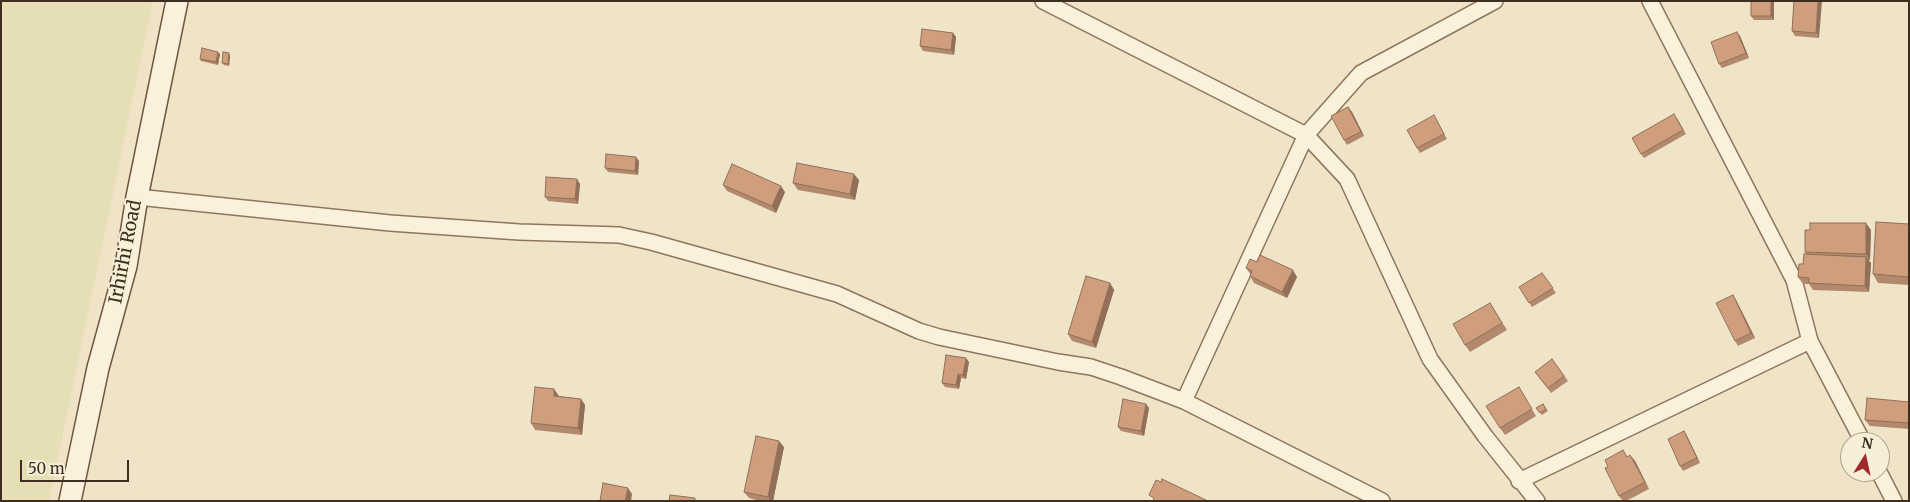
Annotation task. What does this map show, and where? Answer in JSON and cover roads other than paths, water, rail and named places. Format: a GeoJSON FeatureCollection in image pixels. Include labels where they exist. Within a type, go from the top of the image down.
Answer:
{"type":"FeatureCollection","features":[{"type":"Feature","properties":{"kind":"street","name":"Irhirhi Road"},"geometry":{"type":"LineString","coordinates":[[70,501],[98,368],[126,266],[137,197],[177,1]]}},
{"type":"Feature","properties":{"kind":"street"},"geometry":{"type":"LineString","coordinates":[[1043,1],[1306,135],[1347,179],[1430,359],[1485,436],[1519,481],[1537,501]]}},
{"type":"Feature","properties":{"kind":"street"},"geometry":{"type":"LineString","coordinates":[[1184,401],[1306,135],[1361,74],[1495,1]]}},
{"type":"Feature","properties":{"kind":"street"},"geometry":{"type":"LineString","coordinates":[[1650,1],[1794,280],[1810,341],[1858,432]]}},
{"type":"Feature","properties":{"kind":"street"},"geometry":{"type":"LineString","coordinates":[[137,197],[390,223],[519,232],[619,235],[651,242],[837,294],[919,331],[939,337],[1091,367],[1184,401],[1382,501]]}},
{"type":"Feature","properties":{"kind":"street"},"geometry":{"type":"LineString","coordinates":[[1519,481],[1810,341]]}},
{"type":"Feature","properties":{"kind":"street"},"geometry":{"type":"LineString","coordinates":[[1884,482],[1894,501]]}}]}
